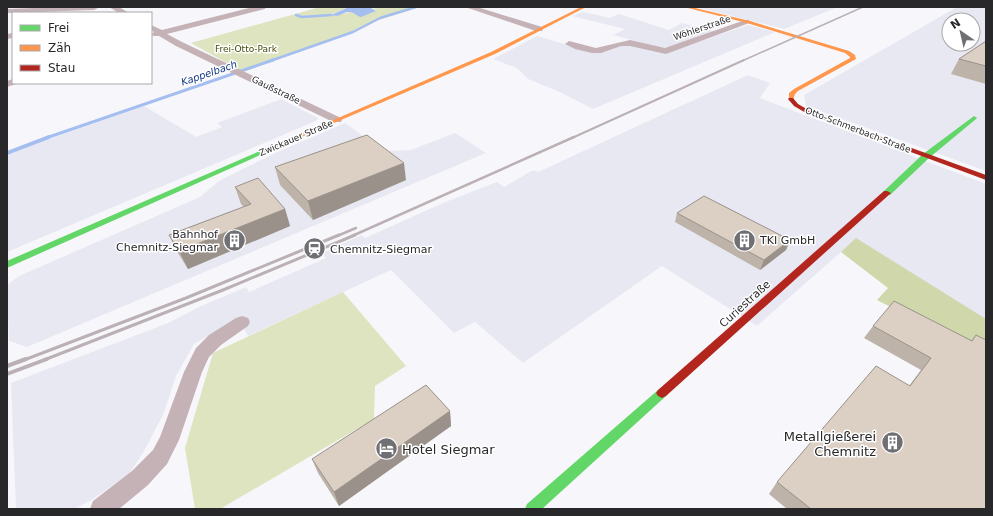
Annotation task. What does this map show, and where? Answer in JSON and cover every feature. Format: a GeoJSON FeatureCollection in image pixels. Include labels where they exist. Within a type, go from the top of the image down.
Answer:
{"type":"FeatureCollection","features":[{"type":"Feature","properties":{"kind":"street"},"geometry":{"type":"LineString","coordinates":[[113,7],[123,12]]}},
{"type":"Feature","properties":{"kind":"street"},"geometry":{"type":"LineString","coordinates":[[152,36],[262,7]]}},
{"type":"Feature","properties":{"kind":"street"},"geometry":{"type":"LineString","coordinates":[[469,7],[540,29]]}},
{"type":"Feature","properties":{"kind":"street","name":"Zwickauer Straße"},"geometry":{"type":"LineString","coordinates":[[7,265],[121,213],[493,53],[584,7]]}},
{"type":"Feature","properties":{"kind":"street","name":"Otto-Schmerbach-Straße"},"geometry":{"type":"LineString","coordinates":[[686,7],[748,22],[847,52],[853,56],[853,59],[792,93],[790,98],[792,102],[797,106],[821,117],[986,178]]}},
{"type":"Feature","properties":{"kind":"street"},"geometry":{"type":"LineString","coordinates":[[7,11],[96,8]]}},
{"type":"Feature","properties":{"kind":"street"},"geometry":{"type":"LineString","coordinates":[[83,12],[96,8]]}},
{"type":"Feature","properties":{"kind":"street","name":"Wöhlerstraße"},"geometry":{"type":"LineString","coordinates":[[569,44],[593,51],[608,49],[617,44],[630,43],[656,50],[666,50],[748,22]]}},
{"type":"Feature","properties":{"kind":"street","name":"Gaußstraße"},"geometry":{"type":"LineString","coordinates":[[152,28],[181,45],[337,120]]}},
{"type":"Feature","properties":{"kind":"street","name":"Curiestraße"},"geometry":{"type":"LineString","coordinates":[[532,509],[872,207],[926,156],[974,118]]}},
{"type":"Feature","properties":{"kind":"street"},"geometry":{"type":"LineString","coordinates":[[102,509],[140,478],[160,457],[169,440],[191,378],[202,353],[215,340],[242,322]]}},
{"type":"Feature","properties":{"kind":"shaded area"},"geometry":{"type":"Polygon","coordinates":[[[696,7],[838,7],[784,29],[696,7]]]}},
{"type":"Feature","properties":{"kind":"shaded area"},"geometry":{"type":"Polygon","coordinates":[[[957,7],[986,7],[986,171],[806,106],[804,95],[941,16],[941,52],[981,52],[981,12],[948,12],[957,7]]]}},
{"type":"Feature","properties":{"kind":"shaded area"},"geometry":{"type":"Polygon","coordinates":[[[583,12],[610,18],[619,14],[669,30],[682,23],[717,32],[667,48],[613,35],[625,29],[572,16],[583,12]]]}},
{"type":"Feature","properties":{"kind":"shaded area"},"geometry":{"type":"Polygon","coordinates":[[[748,25],[775,32],[593,109],[562,93],[528,79],[517,68],[493,59],[537,36],[592,52],[610,50],[622,44],[660,52],[698,42],[748,25]]]}},
{"type":"Feature","properties":{"kind":"shaded area"},"geometry":{"type":"Polygon","coordinates":[[[748,75],[770,83],[760,98],[986,184],[986,326],[841,252],[757,326],[662,266],[523,363],[475,322],[454,333],[391,270],[248,336],[239,319],[194,344],[176,376],[163,415],[143,453],[129,474],[90,501],[74,509],[16,509],[11,383],[168,323],[199,307],[246,287],[249,292],[326,258],[322,253],[362,235],[365,238],[443,203],[497,182],[504,187],[533,170],[538,172],[748,75]]]}},
{"type":"Feature","properties":{"kind":"shaded area"},"geometry":{"type":"Polygon","coordinates":[[[281,99],[318,118],[316,121],[7,252],[7,154],[144,106],[196,137],[222,127],[217,123],[281,99]]]}},
{"type":"Feature","properties":{"kind":"shaded area"},"geometry":{"type":"Polygon","coordinates":[[[345,123],[384,151],[411,150],[455,133],[486,153],[27,347],[9,341],[7,285],[19,276],[200,197],[219,181],[273,154],[345,123]]]}},
{"type":"Feature","properties":{"kind":"green space","name":"Frei-Otto-Park"},"geometry":{"type":"Polygon","coordinates":[[[320,7],[349,7],[332,14],[334,16],[350,12],[369,14],[376,10],[373,8],[360,7],[420,7],[376,21],[354,32],[243,72],[191,43],[320,7]]]}},
{"type":"Feature","properties":{"kind":"green space"},"geometry":{"type":"Polygon","coordinates":[[[856,238],[986,319],[986,356],[877,300],[888,288],[841,252],[856,238]]]}},
{"type":"Feature","properties":{"kind":"green space"},"geometry":{"type":"Polygon","coordinates":[[[343,292],[406,366],[375,386],[374,419],[220,509],[195,509],[185,448],[213,353],[343,292]]]}},
{"type":"Feature","properties":{"kind":"water"},"geometry":{"type":"Polygon","coordinates":[[[349,7],[371,8],[376,11],[361,17],[349,12],[337,16],[331,15],[349,7]]]}},
{"type":"Feature","properties":{"kind":"building"},"geometry":{"type":"Polygon","coordinates":[[[986,41],[986,66],[959,59],[970,52],[981,52],[981,44],[986,41]]]}},
{"type":"Feature","properties":{"kind":"building"},"geometry":{"type":"Polygon","coordinates":[[[367,135],[404,163],[308,201],[275,167],[361,137],[367,135]]]}},
{"type":"Feature","properties":{"kind":"building"},"geometry":{"type":"Polygon","coordinates":[[[258,178],[285,209],[179,251],[169,235],[251,204],[235,187],[258,178]]]}},
{"type":"Feature","properties":{"kind":"building"},"geometry":{"type":"Polygon","coordinates":[[[704,196],[790,240],[764,260],[677,213],[704,196]]]}},
{"type":"Feature","properties":{"kind":"building","name":"Metallgießerei Chemnitz"},"geometry":{"type":"Polygon","coordinates":[[[894,301],[972,341],[976,335],[986,340],[986,509],[811,509],[777,482],[876,366],[910,386],[931,358],[873,326],[894,301]]]}},
{"type":"Feature","properties":{"kind":"building"},"geometry":{"type":"Polygon","coordinates":[[[426,385],[450,411],[334,492],[312,459],[426,385]]]}},
{"type":"Feature","properties":{"kind":"waterway","name":"Kappelbach"},"geometry":{"type":"LineString","coordinates":[[270,61],[353,32],[380,18],[416,7]]}},
{"type":"Feature","properties":{"kind":"waterway"},"geometry":{"type":"LineString","coordinates":[[296,15],[302,17],[331,15]]}},
{"type":"Feature","properties":{"kind":"waterway","name":"Kappelbach"},"geometry":{"type":"LineString","coordinates":[[46,138],[273,60]]}},
{"type":"Feature","properties":{"kind":"waterway","name":"Kappelbach"},"geometry":{"type":"LineString","coordinates":[[7,153],[49,137]]}},
{"type":"Feature","properties":{"kind":"railway"},"geometry":{"type":"LineString","coordinates":[[742,61],[863,7]]}},
{"type":"Feature","properties":{"kind":"railway"},"geometry":{"type":"LineString","coordinates":[[572,138],[744,60]]}},
{"type":"Feature","properties":{"kind":"railway"},"geometry":{"type":"LineString","coordinates":[[352,236],[574,137]]}},
{"type":"Feature","properties":{"kind":"railway"},"geometry":{"type":"LineString","coordinates":[[337,236],[356,228]]}},
{"type":"Feature","properties":{"kind":"railway"},"geometry":{"type":"LineString","coordinates":[[24,360],[186,298],[339,235]]}},
{"type":"Feature","properties":{"kind":"railway"},"geometry":{"type":"LineString","coordinates":[[44,360],[223,290],[355,235]]}},
{"type":"Feature","properties":{"kind":"railway"},"geometry":{"type":"LineString","coordinates":[[7,366],[26,359]]}},
{"type":"Feature","properties":{"kind":"railway"},"geometry":{"type":"LineString","coordinates":[[7,374],[47,359]]}},
{"type":"Feature","properties":{"kind":"traffic: fast"},"geometry":{"type":"LineString","coordinates":[[887,193],[926,156],[974,118]]}},
{"type":"Feature","properties":{"kind":"traffic: fast"},"geometry":{"type":"LineString","coordinates":[[7,265],[283,143]]}},
{"type":"Feature","properties":{"kind":"traffic: fast"},"geometry":{"type":"LineString","coordinates":[[532,509],[662,393]]}},
{"type":"Feature","properties":{"kind":"traffic: slow"},"geometry":{"type":"LineString","coordinates":[[283,143],[493,53],[584,7]]}},
{"type":"Feature","properties":{"kind":"traffic: slow"},"geometry":{"type":"LineString","coordinates":[[686,7],[748,22],[847,52],[853,56],[853,59],[796,90],[792,93],[791,99]]}},
{"type":"Feature","properties":{"kind":"traffic: jam"},"geometry":{"type":"LineString","coordinates":[[791,99],[796,105],[808,112],[986,178]]}},
{"type":"Feature","properties":{"kind":"traffic: jam"},"geometry":{"type":"LineString","coordinates":[[662,393],[887,193]]}},
{"type":"Feature","properties":{"kind":"place","name":"Bahnhof Chemnitz-Siegmar"},"geometry":{"type":"Point","coordinates":[234,240]}},
{"type":"Feature","properties":{"kind":"place","name":"TKI GmbH"},"geometry":{"type":"Point","coordinates":[744,240]}},
{"type":"Feature","properties":{"kind":"place","name":"Chemnitz-Siegmar"},"geometry":{"type":"Point","coordinates":[315,249]}},
{"type":"Feature","properties":{"kind":"place","name":"Metallgießerei Chemnitz"},"geometry":{"type":"Point","coordinates":[892,443]}},
{"type":"Feature","properties":{"kind":"place","name":"Hotel Siegmar"},"geometry":{"type":"Point","coordinates":[386,449]}}]}
